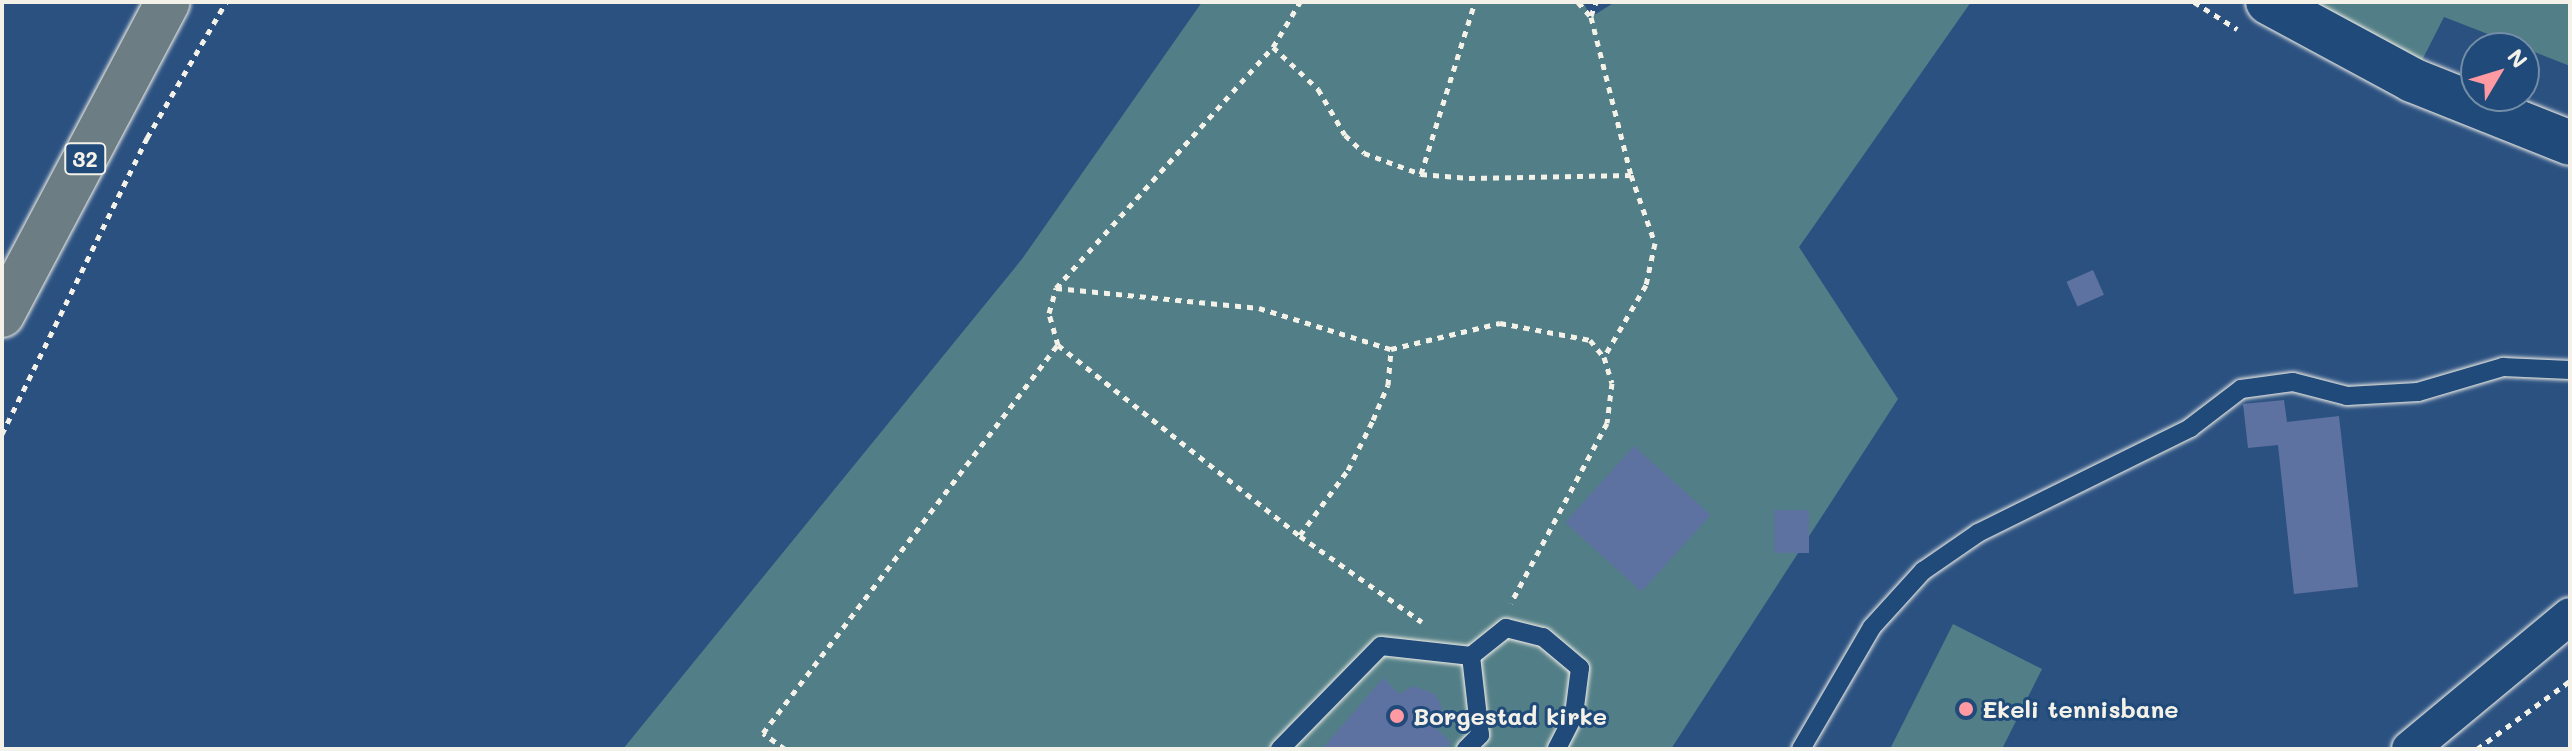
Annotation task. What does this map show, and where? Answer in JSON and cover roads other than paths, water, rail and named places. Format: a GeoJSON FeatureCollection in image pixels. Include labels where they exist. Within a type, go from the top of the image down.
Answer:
{"type":"FeatureCollection","features":[{"type":"Feature","properties":{"kind":"main road","name":"32"},"geometry":{"type":"LineString","coordinates":[[2,315],[168,2]]}},
{"type":"Feature","properties":{"kind":"main road"},"geometry":{"type":"LineString","coordinates":[[2268,2],[2412,80],[2570,143]]}},
{"type":"Feature","properties":{"kind":"street"},"geometry":{"type":"LineString","coordinates":[[2410,749],[2570,616]]}},
{"type":"Feature","properties":{"kind":"lane"},"geometry":{"type":"LineString","coordinates":[[1801,749],[1872,627],[1923,571],[1978,533],[2190,428],[2241,389],[2293,382],[2347,396],[2418,392],[2503,367],[2570,370]]}},
{"type":"Feature","properties":{"kind":"lane"},"geometry":{"type":"LineString","coordinates":[[1280,749],[1381,646],[1471,656],[1506,628],[1543,637],[1580,668],[1574,715],[1557,749]]}},
{"type":"Feature","properties":{"kind":"lane"},"geometry":{"type":"LineString","coordinates":[[1466,749],[1480,735],[1471,656]]}},
{"type":"Feature","properties":{"kind":"place","name":"Ekeli tennisbane"},"geometry":{"type":"Point","coordinates":[1966,709]}},
{"type":"Feature","properties":{"kind":"place","name":"Borgestad kirke"},"geometry":{"type":"Point","coordinates":[1397,716]}}]}
